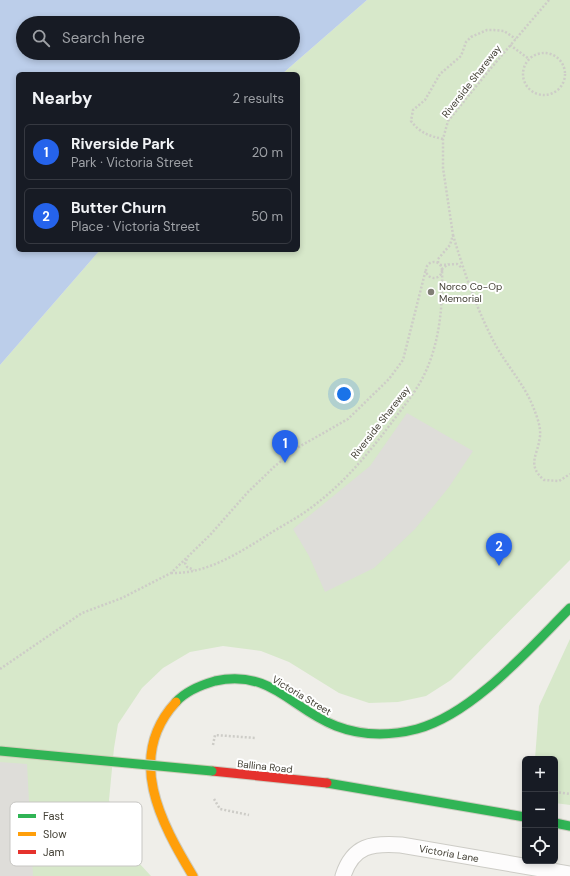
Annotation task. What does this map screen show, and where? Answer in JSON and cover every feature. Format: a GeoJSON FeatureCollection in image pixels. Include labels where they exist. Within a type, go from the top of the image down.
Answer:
{"type":"FeatureCollection","features":[{"type":"Feature","properties":{"kind":"street","name":"Victoria Street"},"geometry":{"type":"LineString","coordinates":[[192,876],[168,834],[158,809],[152,783],[150,756],[154,734],[162,716],[176,701],[195,687],[214,680],[233,678],[254,681],[273,688],[328,723],[349,730],[393,734],[428,726],[465,706],[570,608]]}},
{"type":"Feature","properties":{"kind":"street","name":"Ballina Road"},"geometry":{"type":"LineString","coordinates":[[0,751],[320,782],[416,797],[522,816]]}},
{"type":"Feature","properties":{"kind":"street"},"geometry":{"type":"LineString","coordinates":[[558,824],[570,826]]}},
{"type":"Feature","properties":{"kind":"lane","name":"Victoria Lane"},"geometry":{"type":"LineString","coordinates":[[343,876],[348,862],[362,850],[379,844],[401,845],[570,874]]}},
{"type":"Feature","properties":{"kind":"path","name":"Riverside Shareway"},"geometry":{"type":"LineString","coordinates":[[171,573],[196,571],[244,550],[311,508],[330,493],[370,451],[411,396],[425,373],[439,322],[442,299],[442,269],[438,259],[450,245],[453,235],[443,168],[442,138],[448,121],[549,0]]}},
{"type":"Feature","properties":{"kind":"path"},"geometry":{"type":"LineString","coordinates":[[442,138],[423,133],[416,127],[411,121],[413,110],[425,100],[440,74],[461,56],[466,42],[471,37],[487,30],[494,30],[504,31],[516,39]]}},
{"type":"Feature","properties":{"kind":"path"},"geometry":{"type":"LineString","coordinates":[[510,45],[528,59]]}},
{"type":"Feature","properties":{"kind":"path"},"geometry":{"type":"LineString","coordinates":[[541,53],[547,53],[559,59],[565,71],[562,84],[558,90],[545,95],[537,94],[526,86],[522,72],[528,59],[541,53]]}},
{"type":"Feature","properties":{"kind":"path"},"geometry":{"type":"LineString","coordinates":[[453,235],[464,270],[495,344],[526,392],[534,408],[540,435],[534,465],[536,473],[544,480],[559,481],[570,474]]}},
{"type":"Feature","properties":{"kind":"path","name":"Riverside Shareway"},"geometry":{"type":"LineString","coordinates":[[0,669],[82,614],[122,598],[171,573],[210,535],[248,492],[275,466],[297,448],[348,419],[389,379],[403,360],[426,269],[431,263],[442,255]]}},
{"type":"Feature","properties":{"kind":"path"},"geometry":{"type":"LineString","coordinates":[[431,263],[457,264],[464,270]]}},
{"type":"Feature","properties":{"kind":"path"},"geometry":{"type":"LineString","coordinates":[[426,269],[429,275],[433,277],[440,274],[442,269],[448,264]]}},
{"type":"Feature","properties":{"kind":"path"},"geometry":{"type":"LineString","coordinates":[[188,556],[185,563],[187,567],[196,571]]}},
{"type":"Feature","properties":{"kind":"path"},"geometry":{"type":"LineString","coordinates":[[212,750],[215,735],[256,738]]}},
{"type":"Feature","properties":{"kind":"path"},"geometry":{"type":"LineString","coordinates":[[558,792],[570,794]]}},
{"type":"Feature","properties":{"kind":"path"},"geometry":{"type":"LineString","coordinates":[[219,796],[212,795],[220,809],[249,815]]}},
{"type":"Feature","properties":{"kind":"green space"},"geometry":{"type":"Polygon","coordinates":[[[367,0],[570,0],[570,560],[451,680],[426,696],[398,702],[369,703],[339,693],[289,662],[261,651],[223,646],[190,652],[163,668],[142,688],[118,724],[114,748],[109,802],[10,802],[10,866],[142,866],[151,876],[0,876],[0,365],[98,252],[300,252],[300,72],[284,72],[300,60],[300,58],[367,0]]]}},
{"type":"Feature","properties":{"kind":"green space"},"geometry":{"type":"Polygon","coordinates":[[[570,639],[570,805],[558,803],[558,756],[535,756],[539,706],[570,639]]]}},
{"type":"Feature","properties":{"kind":"shaded area"},"geometry":{"type":"Polygon","coordinates":[[[407,413],[473,451],[449,487],[415,529],[374,568],[325,592],[309,556],[293,529],[370,466],[407,413]]]}},
{"type":"Feature","properties":{"kind":"shaded area"},"geometry":{"type":"Polygon","coordinates":[[[0,762],[27,764],[29,802],[10,802],[10,866],[32,866],[33,876],[0,876],[0,762]]]}},
{"type":"Feature","properties":{"kind":"water"},"geometry":{"type":"Polygon","coordinates":[[[0,0],[367,0],[300,58],[300,16],[16,16],[16,60],[298,60],[284,72],[16,72],[16,252],[98,252],[0,365],[0,0]]]}},
{"type":"Feature","properties":{"kind":"traffic: fast"},"geometry":{"type":"LineString","coordinates":[[176,702],[184,695],[204,684],[215,681],[235,679],[252,681],[266,685],[320,719],[356,732],[386,734],[417,729],[438,721],[479,695],[519,660],[570,608]]}},
{"type":"Feature","properties":{"kind":"traffic: fast"},"geometry":{"type":"LineString","coordinates":[[0,751],[212,771]]}},
{"type":"Feature","properties":{"kind":"traffic: fast"},"geometry":{"type":"LineString","coordinates":[[327,783],[522,816]]}},
{"type":"Feature","properties":{"kind":"traffic: fast"},"geometry":{"type":"LineString","coordinates":[[558,824],[570,826]]}},
{"type":"Feature","properties":{"kind":"traffic: slow"},"geometry":{"type":"LineString","coordinates":[[176,702],[161,723],[153,745],[151,767],[153,790],[160,812],[170,834],[193,876]]}},
{"type":"Feature","properties":{"kind":"traffic: jam"},"geometry":{"type":"LineString","coordinates":[[212,771],[327,783]]}},
{"type":"Feature","properties":{"kind":"place","name":"Norco Co-Op Memorial"},"geometry":{"type":"Point","coordinates":[431,292]}},
{"type":"Feature","properties":{"kind":"place","name":"Riverside Park"},"geometry":{"type":"Point","coordinates":[285,463]}},
{"type":"Feature","properties":{"kind":"place","name":"Butter Churn"},"geometry":{"type":"Point","coordinates":[499,566]}}]}
